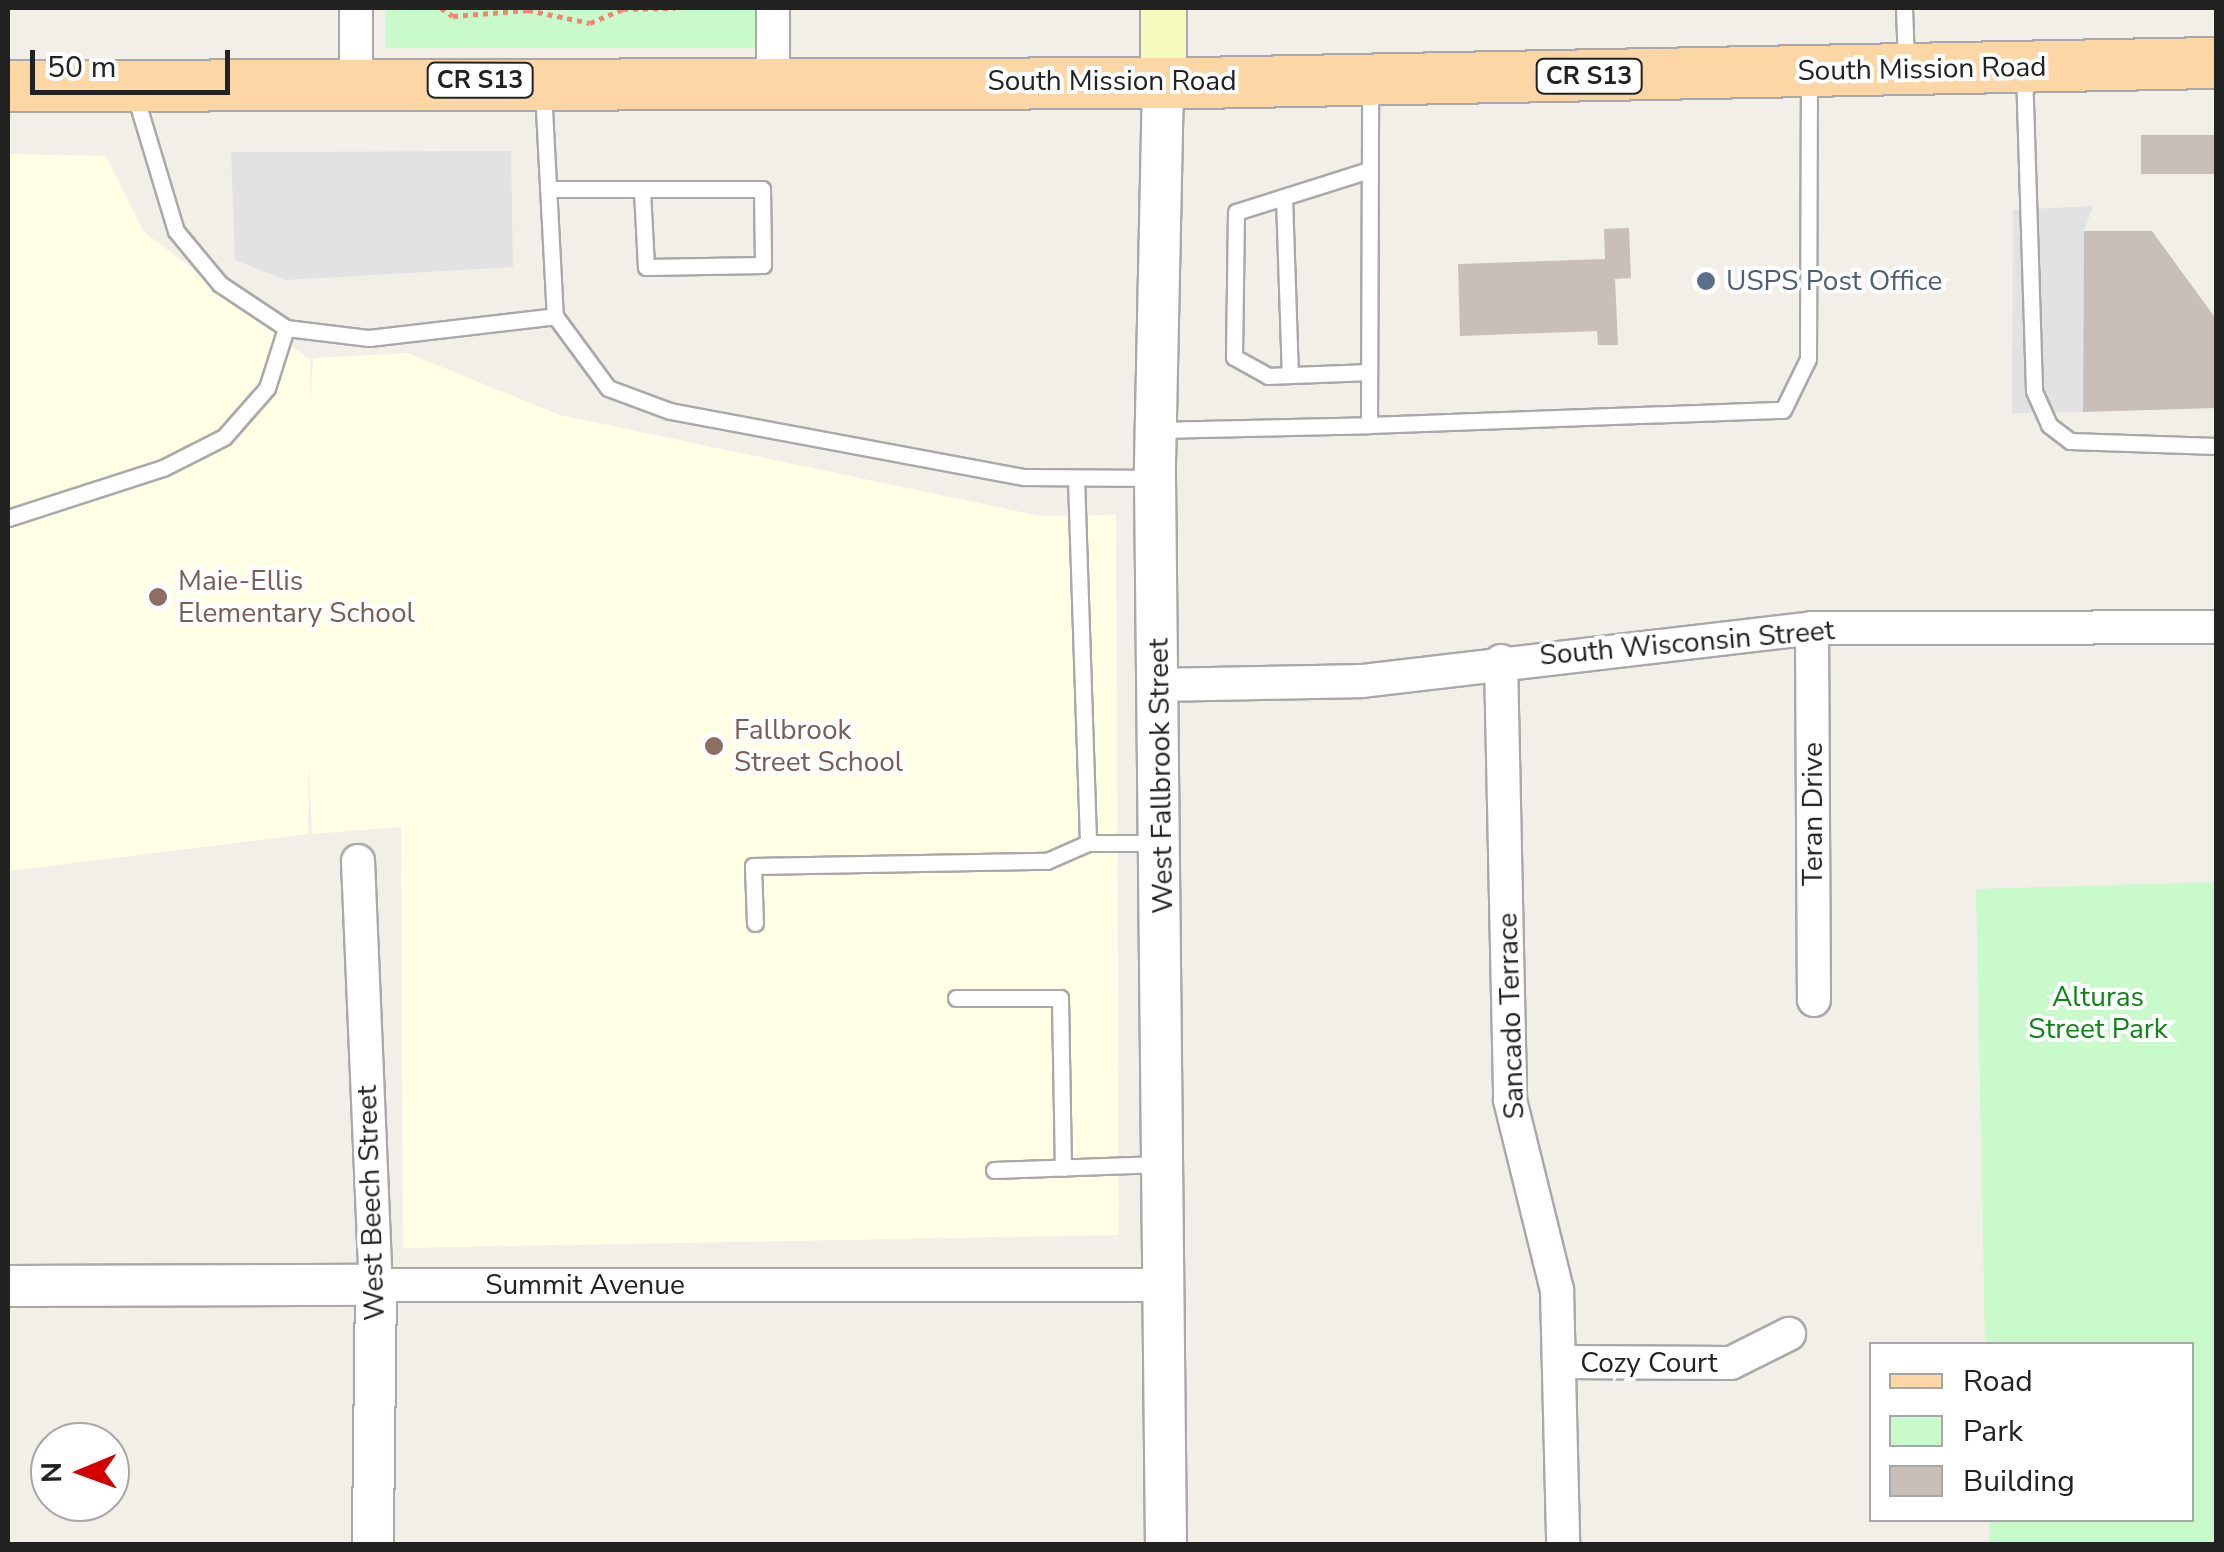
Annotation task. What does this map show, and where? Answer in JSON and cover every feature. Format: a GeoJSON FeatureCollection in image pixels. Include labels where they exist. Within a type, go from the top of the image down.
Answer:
{"type":"FeatureCollection","features":[{"type":"Feature","properties":{"kind":"main road","name":"West Fallbrook Street"},"geometry":{"type":"LineString","coordinates":[[1163,8],[1163,82]]}},
{"type":"Feature","properties":{"kind":"main road","name":"South Mission Road"},"geometry":{"type":"LineString","coordinates":[[8,86],[356,80],[772,86],[1370,80],[2216,63]]}},
{"type":"Feature","properties":{"kind":"street"},"geometry":{"type":"LineString","coordinates":[[356,8],[356,80]]}},
{"type":"Feature","properties":{"kind":"street"},"geometry":{"type":"LineString","coordinates":[[772,86],[773,8]]}},
{"type":"Feature","properties":{"kind":"street","name":"West Fallbrook Street"},"geometry":{"type":"LineString","coordinates":[[1163,82],[1155,478],[1163,843],[1166,1544]]}},
{"type":"Feature","properties":{"kind":"street","name":"South Wisconsin Street"},"geometry":{"type":"LineString","coordinates":[[1160,685],[1362,681],[1501,661],[1812,628],[2216,627]]}},
{"type":"Feature","properties":{"kind":"street","name":"Teran Drive"},"geometry":{"type":"LineString","coordinates":[[1812,628],[1814,1000]]}},
{"type":"Feature","properties":{"kind":"street","name":"Sancado Terrace"},"geometry":{"type":"LineString","coordinates":[[1501,661],[1510,1100],[1557,1290],[1562,1362],[1563,1544]]}},
{"type":"Feature","properties":{"kind":"street","name":"West Beech Street"},"geometry":{"type":"LineString","coordinates":[[358,862],[376,1285],[373,1544]]}},
{"type":"Feature","properties":{"kind":"street","name":"Summit Avenue"},"geometry":{"type":"LineString","coordinates":[[8,1286],[1164,1285]]}},
{"type":"Feature","properties":{"kind":"street","name":"Cozy Court"},"geometry":{"type":"LineString","coordinates":[[1562,1362],[1731,1363],[1789,1334]]}},
{"type":"Feature","properties":{"kind":"lane"},"geometry":{"type":"LineString","coordinates":[[1904,8],[1906,70]]}},
{"type":"Feature","properties":{"kind":"lane"},"geometry":{"type":"LineString","coordinates":[[2024,67],[2034,391],[2050,424],[2070,441],[2216,446]]}},
{"type":"Feature","properties":{"kind":"lane"},"geometry":{"type":"LineString","coordinates":[[1156,430],[1782,410],[1808,359],[1809,72]]}},
{"type":"Feature","properties":{"kind":"lane"},"geometry":{"type":"LineString","coordinates":[[1369,424],[1370,80]]}},
{"type":"Feature","properties":{"kind":"lane"},"geometry":{"type":"LineString","coordinates":[[543,81],[555,316],[608,388],[670,412],[1076,479],[1155,478]]}},
{"type":"Feature","properties":{"kind":"lane"},"geometry":{"type":"LineString","coordinates":[[132,84],[176,230],[220,284],[286,328],[370,338],[555,316]]}},
{"type":"Feature","properties":{"kind":"lane"},"geometry":{"type":"LineString","coordinates":[[1368,170],[1236,212],[1234,358],[1250,374],[1369,372]]}},
{"type":"Feature","properties":{"kind":"lane"},"geometry":{"type":"LineString","coordinates":[[548,190],[762,189],[763,264],[646,266],[642,190]]}},
{"type":"Feature","properties":{"kind":"lane"},"geometry":{"type":"LineString","coordinates":[[1284,197],[1290,375]]}},
{"type":"Feature","properties":{"kind":"lane"},"geometry":{"type":"LineString","coordinates":[[8,518],[162,468],[224,437],[266,388],[286,328]]}},
{"type":"Feature","properties":{"kind":"lane"},"geometry":{"type":"LineString","coordinates":[[1076,479],[1088,843]]}},
{"type":"Feature","properties":{"kind":"lane"},"geometry":{"type":"LineString","coordinates":[[755,923],[754,866],[1048,861],[1088,843],[1163,843]]}},
{"type":"Feature","properties":{"kind":"lane"},"geometry":{"type":"LineString","coordinates":[[956,998],[1060,998],[1062,1168]]}},
{"type":"Feature","properties":{"kind":"lane"},"geometry":{"type":"LineString","coordinates":[[994,1170],[1164,1164]]}},
{"type":"Feature","properties":{"kind":"path"},"geometry":{"type":"LineString","coordinates":[[441,8],[453,16],[528,10],[590,23],[623,9],[674,8]]}},
{"type":"Feature","properties":{"kind":"shaded area"},"geometry":{"type":"Polygon","coordinates":[[[511,151],[513,267],[285,280],[235,260],[231,152],[511,151]]]}},
{"type":"Feature","properties":{"kind":"shaded area","name":"Fallbrook Street School"},"geometry":{"type":"Polygon","coordinates":[[[8,154],[106,156],[143,231],[310,360],[310,405],[313,358],[407,353],[560,415],[1040,516],[1116,515],[1119,1235],[403,1248],[401,827],[312,834],[309,761],[308,834],[8,871],[8,154]]]}},
{"type":"Feature","properties":{"kind":"shaded area"},"geometry":{"type":"Polygon","coordinates":[[[2093,206],[2084,231],[2083,412],[2012,413],[2013,210],[2093,206]]]}},
{"type":"Feature","properties":{"kind":"green space"},"geometry":{"type":"Polygon","coordinates":[[[385,8],[759,8],[759,48],[385,48],[385,8]]]}},
{"type":"Feature","properties":{"kind":"green space","name":"Alturas Street Park"},"geometry":{"type":"Polygon","coordinates":[[[2216,882],[2216,1544],[1989,1544],[1989,1522],[2194,1522],[2194,1342],[1985,1342],[1976,889],[2216,882]]]}},
{"type":"Feature","properties":{"kind":"building"},"geometry":{"type":"Polygon","coordinates":[[[2141,135],[2216,135],[2216,174],[2141,174],[2141,135]]]}},
{"type":"Feature","properties":{"kind":"building"},"geometry":{"type":"Polygon","coordinates":[[[1629,228],[1631,278],[1615,279],[1618,345],[1598,345],[1597,331],[1460,336],[1458,264],[1605,259],[1604,229],[1629,228]]]}},
{"type":"Feature","properties":{"kind":"building"},"geometry":{"type":"Polygon","coordinates":[[[2084,231],[2152,231],[2216,319],[2216,408],[2083,412],[2084,231]]]}},
{"type":"Feature","properties":{"kind":"place","name":"USPS Post Office"},"geometry":{"type":"Point","coordinates":[1706,281]}},
{"type":"Feature","properties":{"kind":"place","name":"Maie-Ellis Elementary School"},"geometry":{"type":"Point","coordinates":[158,597]}},
{"type":"Feature","properties":{"kind":"place","name":"Fallbrook Street School"},"geometry":{"type":"Point","coordinates":[714,746]}}]}
